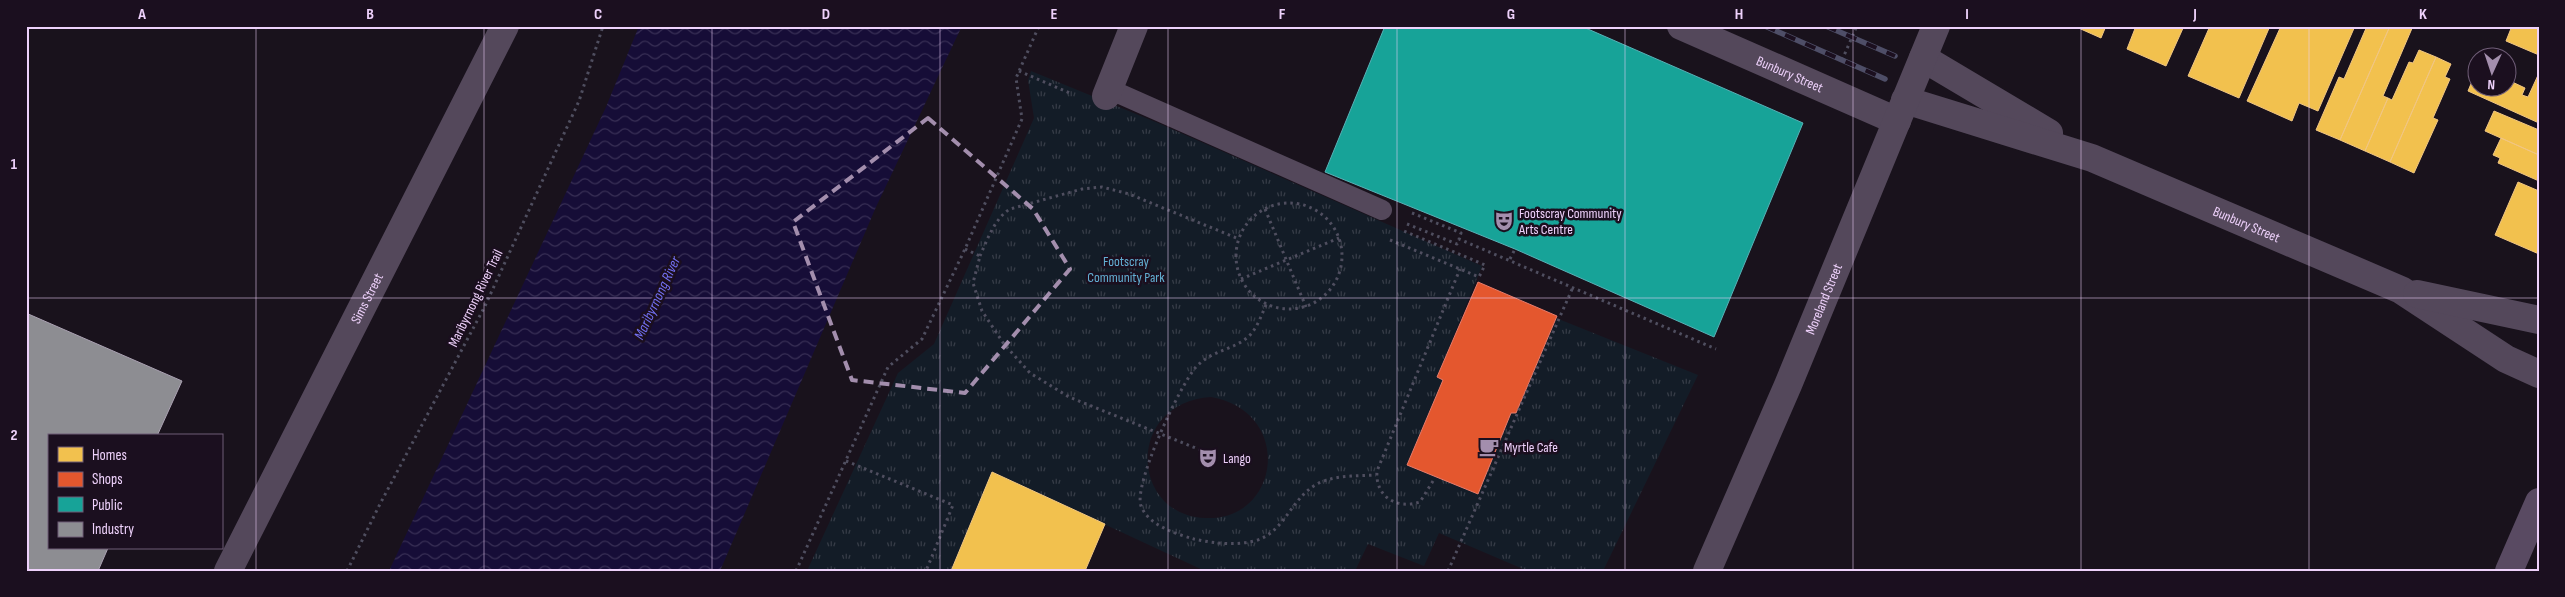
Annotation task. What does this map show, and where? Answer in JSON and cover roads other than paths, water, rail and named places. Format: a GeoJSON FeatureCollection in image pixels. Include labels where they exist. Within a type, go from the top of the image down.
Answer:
{"type":"FeatureCollection","features":[{"type":"Feature","properties":{"kind":"main road"},"geometry":{"type":"LineString","coordinates":[[2509,571],[2539,502]]}},
{"type":"Feature","properties":{"kind":"street","name":"Sims Street"},"geometry":{"type":"LineString","coordinates":[[228,571],[505,26]]}},
{"type":"Feature","properties":{"kind":"street"},"geometry":{"type":"LineString","coordinates":[[1108,92],[1134,26]]}},
{"type":"Feature","properties":{"kind":"street","name":"Bunbury Street"},"geometry":{"type":"LineString","coordinates":[[1681,26],[1901,111],[2092,158]]}},
{"type":"Feature","properties":{"kind":"street","name":"Moreland Street"},"geometry":{"type":"LineString","coordinates":[[1707,571],[1788,385],[1924,58],[1931,28]]}},
{"type":"Feature","properties":{"kind":"street","name":"Bunbury Street"},"geometry":{"type":"LineString","coordinates":[[1924,58],[2092,158],[2401,290],[2506,358],[2539,374]]}},
{"type":"Feature","properties":{"kind":"street","name":"Bunbury Street"},"geometry":{"type":"LineString","coordinates":[[2401,290],[2539,320]]}},
{"type":"Feature","properties":{"kind":"lane"},"geometry":{"type":"LineString","coordinates":[[1108,92],[1382,210]]}},
{"type":"Feature","properties":{"kind":"water","name":"Maribyrnong River"},"geometry":{"type":"Polygon","coordinates":[[[639,26],[962,26],[876,207],[720,571],[389,571],[606,107],[639,26]]]}},
{"type":"Feature","properties":{"kind":"railway"},"geometry":{"type":"LineString","coordinates":[[1765,26],[1885,79]]}},
{"type":"Feature","properties":{"kind":"railway"},"geometry":{"type":"LineString","coordinates":[[1826,26],[1895,56]]}},
{"type":"Feature","properties":{"kind":"place","name":"Footscray Community Arts Centre"},"geometry":{"type":"Point","coordinates":[1504,221]}},
{"type":"Feature","properties":{"kind":"place","name":"Myrtle Cafe"},"geometry":{"type":"Point","coordinates":[1489,447]}},
{"type":"Feature","properties":{"kind":"place","name":"Lango"},"geometry":{"type":"Point","coordinates":[1208,458]}},
{"type":"Feature","properties":{"kind":"park label","name":"Footscray Community Park"},"geometry":{"type":"Point","coordinates":[1126,270]}}]}
